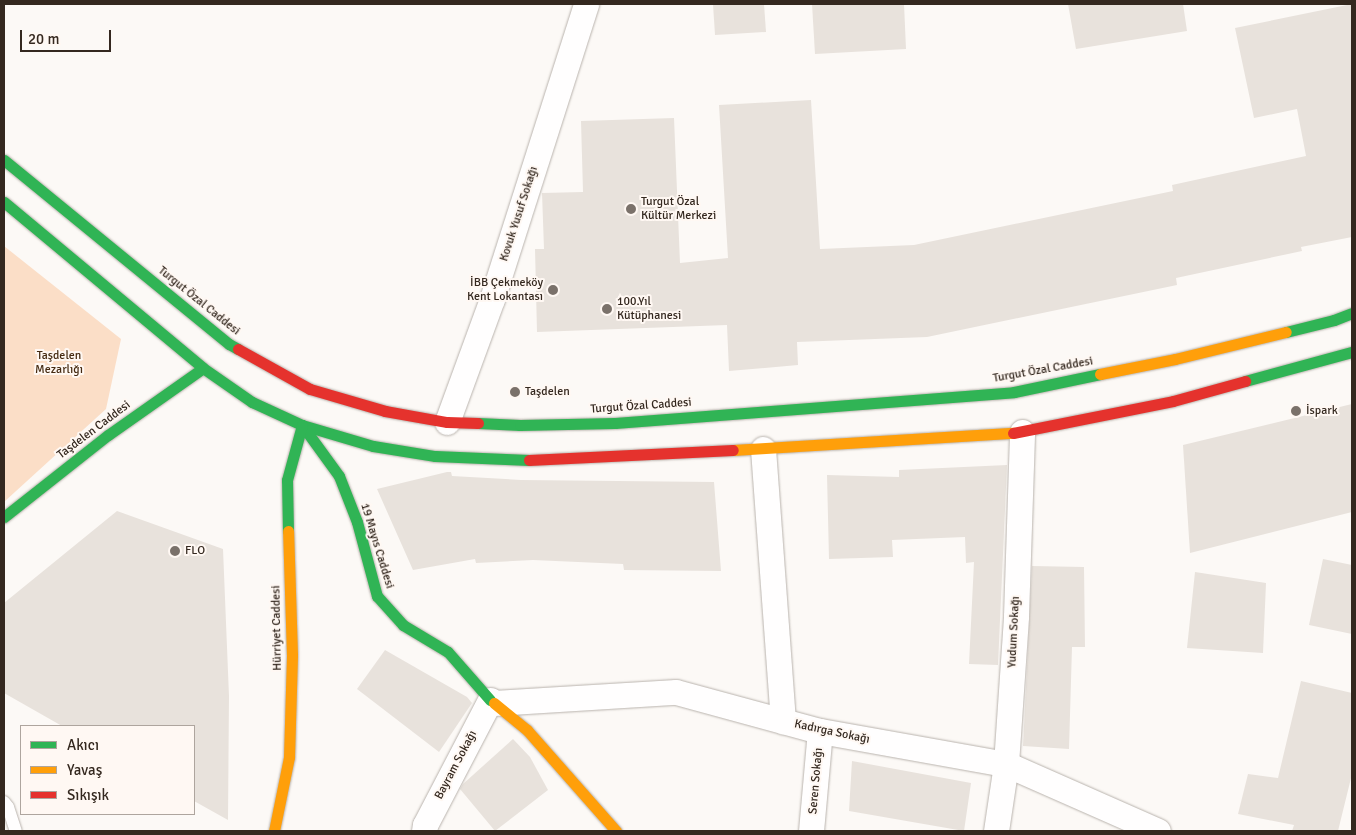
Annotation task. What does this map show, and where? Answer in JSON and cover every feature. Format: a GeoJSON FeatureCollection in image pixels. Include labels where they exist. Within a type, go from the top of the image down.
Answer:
{"type":"FeatureCollection","features":[{"type":"Feature","properties":{"kind":"main road","name":"Turgut Özal Caddesi"},"geometry":{"type":"LineString","coordinates":[[4,160],[225,347],[309,393],[447,422],[520,425],[614,423],[760,416],[1014,392],[1175,359],[1334,320],[1352,313]]}},
{"type":"Feature","properties":{"kind":"main road"},"geometry":{"type":"LineString","coordinates":[[4,202],[252,402],[373,446],[435,456],[504,459],[613,457],[763,444],[1022,432],[1173,401],[1352,352]]}},
{"type":"Feature","properties":{"kind":"main road","name":"Taşdelen Caddesi"},"geometry":{"type":"LineString","coordinates":[[4,517],[108,435],[206,365]]}},
{"type":"Feature","properties":{"kind":"main road","name":"19 Mayıs Caddesi"},"geometry":{"type":"LineString","coordinates":[[303,420],[339,476],[357,522],[377,596],[403,625],[448,652],[492,701],[527,730],[616,831]]}},
{"type":"Feature","properties":{"kind":"main road","name":"Hürriyet Caddesi"},"geometry":{"type":"LineString","coordinates":[[274,831],[289,757],[292,655],[287,480],[303,420]]}},
{"type":"Feature","properties":{"kind":"street","name":"Kovuk Yusuf Sokağı"},"geometry":{"type":"LineString","coordinates":[[447,422],[492,299],[586,4]]}},
{"type":"Feature","properties":{"kind":"street","name":"Yudum Sokağı"},"geometry":{"type":"LineString","coordinates":[[996,831],[1006,764],[1016,616],[1022,432]]}},
{"type":"Feature","properties":{"kind":"street"},"geometry":{"type":"LineString","coordinates":[[763,444],[783,721]]}},
{"type":"Feature","properties":{"kind":"street","name":"Kadırga Sokağı"},"geometry":{"type":"LineString","coordinates":[[492,701],[676,692],[820,731],[1006,764],[1126,815],[1158,831]]}},
{"type":"Feature","properties":{"kind":"street","name":"Bayram Sokağı"},"geometry":{"type":"LineString","coordinates":[[424,831],[425,825],[492,701]]}},
{"type":"Feature","properties":{"kind":"street","name":"Seren Sokağı"},"geometry":{"type":"LineString","coordinates":[[812,831],[820,731]]}},
{"type":"Feature","properties":{"kind":"lane"},"geometry":{"type":"LineString","coordinates":[[4,802],[8,807],[16,831]]}},
{"type":"Feature","properties":{"kind":"green space","name":"Taşdelen Mezarlığı"},"geometry":{"type":"Polygon","coordinates":[[[4,246],[121,339],[106,409],[4,502],[4,246]]]}},
{"type":"Feature","properties":{"kind":"building"},"geometry":{"type":"Polygon","coordinates":[[[713,4],[764,4],[766,32],[715,35],[713,4]]]}},
{"type":"Feature","properties":{"kind":"building"},"geometry":{"type":"Polygon","coordinates":[[[812,4],[904,4],[906,49],[815,54],[812,4]]]}},
{"type":"Feature","properties":{"kind":"building"},"geometry":{"type":"Polygon","coordinates":[[[1068,4],[1183,4],[1187,31],[1076,49],[1068,4]]]}},
{"type":"Feature","properties":{"kind":"building"},"geometry":{"type":"Polygon","coordinates":[[[1352,4],[1352,237],[1301,247],[1302,251],[1176,278],[1177,285],[927,337],[797,342],[798,365],[729,371],[727,325],[537,332],[535,249],[544,249],[542,193],[583,192],[581,121],[674,118],[680,263],[728,258],[719,105],[811,100],[820,249],[914,245],[1173,191],[1172,185],[1306,156],[1297,109],[1254,118],[1235,28],[1352,4]]]}},
{"type":"Feature","properties":{"kind":"building"},"geometry":{"type":"Polygon","coordinates":[[[1352,404],[1352,512],[1190,553],[1183,445],[1352,404]]]}},
{"type":"Feature","properties":{"kind":"building"},"geometry":{"type":"Polygon","coordinates":[[[1007,465],[998,665],[969,664],[974,562],[966,563],[965,537],[892,540],[893,557],[829,559],[827,475],[899,477],[899,470],[1007,465]]]}},
{"type":"Feature","properties":{"kind":"building"},"geometry":{"type":"Polygon","coordinates":[[[451,472],[452,476],[521,480],[714,482],[721,571],[624,570],[623,564],[533,560],[476,563],[475,559],[413,570],[377,489],[451,472]]]}},
{"type":"Feature","properties":{"kind":"building"},"geometry":{"type":"Polygon","coordinates":[[[117,511],[223,549],[229,696],[228,820],[195,802],[195,725],[60,725],[4,693],[4,603],[117,511]]]}},
{"type":"Feature","properties":{"kind":"building"},"geometry":{"type":"Polygon","coordinates":[[[1323,559],[1352,565],[1352,634],[1309,625],[1323,559]]]}},
{"type":"Feature","properties":{"kind":"building"},"geometry":{"type":"Polygon","coordinates":[[[1032,566],[1084,567],[1085,647],[1072,647],[1069,749],[1023,746],[1032,566]]]}},
{"type":"Feature","properties":{"kind":"building"},"geometry":{"type":"Polygon","coordinates":[[[1195,572],[1266,583],[1263,653],[1187,648],[1195,572]]]}},
{"type":"Feature","properties":{"kind":"building"},"geometry":{"type":"Polygon","coordinates":[[[385,650],[467,697],[472,703],[439,752],[357,689],[385,650]]]}},
{"type":"Feature","properties":{"kind":"building"},"geometry":{"type":"Polygon","coordinates":[[[1301,681],[1352,693],[1352,774],[1338,831],[1292,831],[1294,825],[1238,814],[1248,774],[1278,778],[1301,681]]]}},
{"type":"Feature","properties":{"kind":"building"},"geometry":{"type":"Polygon","coordinates":[[[513,739],[530,757],[548,790],[495,831],[460,789],[463,784],[513,739]]]}},
{"type":"Feature","properties":{"kind":"building"},"geometry":{"type":"Polygon","coordinates":[[[852,761],[971,783],[964,831],[849,811],[852,761]]]}},
{"type":"Feature","properties":{"kind":"traffic: fast"},"geometry":{"type":"LineString","coordinates":[[4,160],[229,344],[238,349]]}},
{"type":"Feature","properties":{"kind":"traffic: fast"},"geometry":{"type":"LineString","coordinates":[[4,202],[203,368],[252,402],[302,425],[373,446],[435,456],[529,460]]}},
{"type":"Feature","properties":{"kind":"traffic: fast"},"geometry":{"type":"LineString","coordinates":[[1286,332],[1334,320],[1352,313]]}},
{"type":"Feature","properties":{"kind":"traffic: fast"},"geometry":{"type":"LineString","coordinates":[[1245,381],[1352,352]]}},
{"type":"Feature","properties":{"kind":"traffic: fast"},"geometry":{"type":"LineString","coordinates":[[4,517],[108,435],[203,368]]}},
{"type":"Feature","properties":{"kind":"traffic: fast"},"geometry":{"type":"LineString","coordinates":[[478,423],[520,425],[615,423],[1014,392],[1100,374]]}},
{"type":"Feature","properties":{"kind":"traffic: fast"},"geometry":{"type":"LineString","coordinates":[[302,425],[339,476],[357,522],[377,596],[403,625],[448,652],[490,700]]}},
{"type":"Feature","properties":{"kind":"traffic: fast"},"geometry":{"type":"LineString","coordinates":[[288,531],[287,480],[302,425]]}},
{"type":"Feature","properties":{"kind":"traffic: slow"},"geometry":{"type":"LineString","coordinates":[[1100,374],[1175,359],[1286,332]]}},
{"type":"Feature","properties":{"kind":"traffic: slow"},"geometry":{"type":"LineString","coordinates":[[733,450],[1013,433]]}},
{"type":"Feature","properties":{"kind":"traffic: slow"},"geometry":{"type":"LineString","coordinates":[[274,831],[289,757],[292,655],[288,531]]}},
{"type":"Feature","properties":{"kind":"traffic: slow"},"geometry":{"type":"LineString","coordinates":[[494,703],[527,730],[616,831]]}},
{"type":"Feature","properties":{"kind":"traffic: jam"},"geometry":{"type":"LineString","coordinates":[[238,349],[310,389],[385,411],[447,422],[478,423]]}},
{"type":"Feature","properties":{"kind":"traffic: jam"},"geometry":{"type":"LineString","coordinates":[[1013,433],[1173,401],[1245,381]]}},
{"type":"Feature","properties":{"kind":"traffic: jam"},"geometry":{"type":"LineString","coordinates":[[529,460],[733,450]]}},
{"type":"Feature","properties":{"kind":"place","name":"Turgut Özal Kültür Merkezi"},"geometry":{"type":"Point","coordinates":[631,209]}},
{"type":"Feature","properties":{"kind":"place","name":"İBB Çekmeköy Kent Lokantası"},"geometry":{"type":"Point","coordinates":[553,290]}},
{"type":"Feature","properties":{"kind":"place","name":"100.Yıl Kütüphanesi"},"geometry":{"type":"Point","coordinates":[607,309]}},
{"type":"Feature","properties":{"kind":"place","name":"Taşdelen"},"geometry":{"type":"Point","coordinates":[515,392]}},
{"type":"Feature","properties":{"kind":"place","name":"İspark"},"geometry":{"type":"Point","coordinates":[1296,411]}},
{"type":"Feature","properties":{"kind":"place","name":"FLO"},"geometry":{"type":"Point","coordinates":[175,551]}}]}
